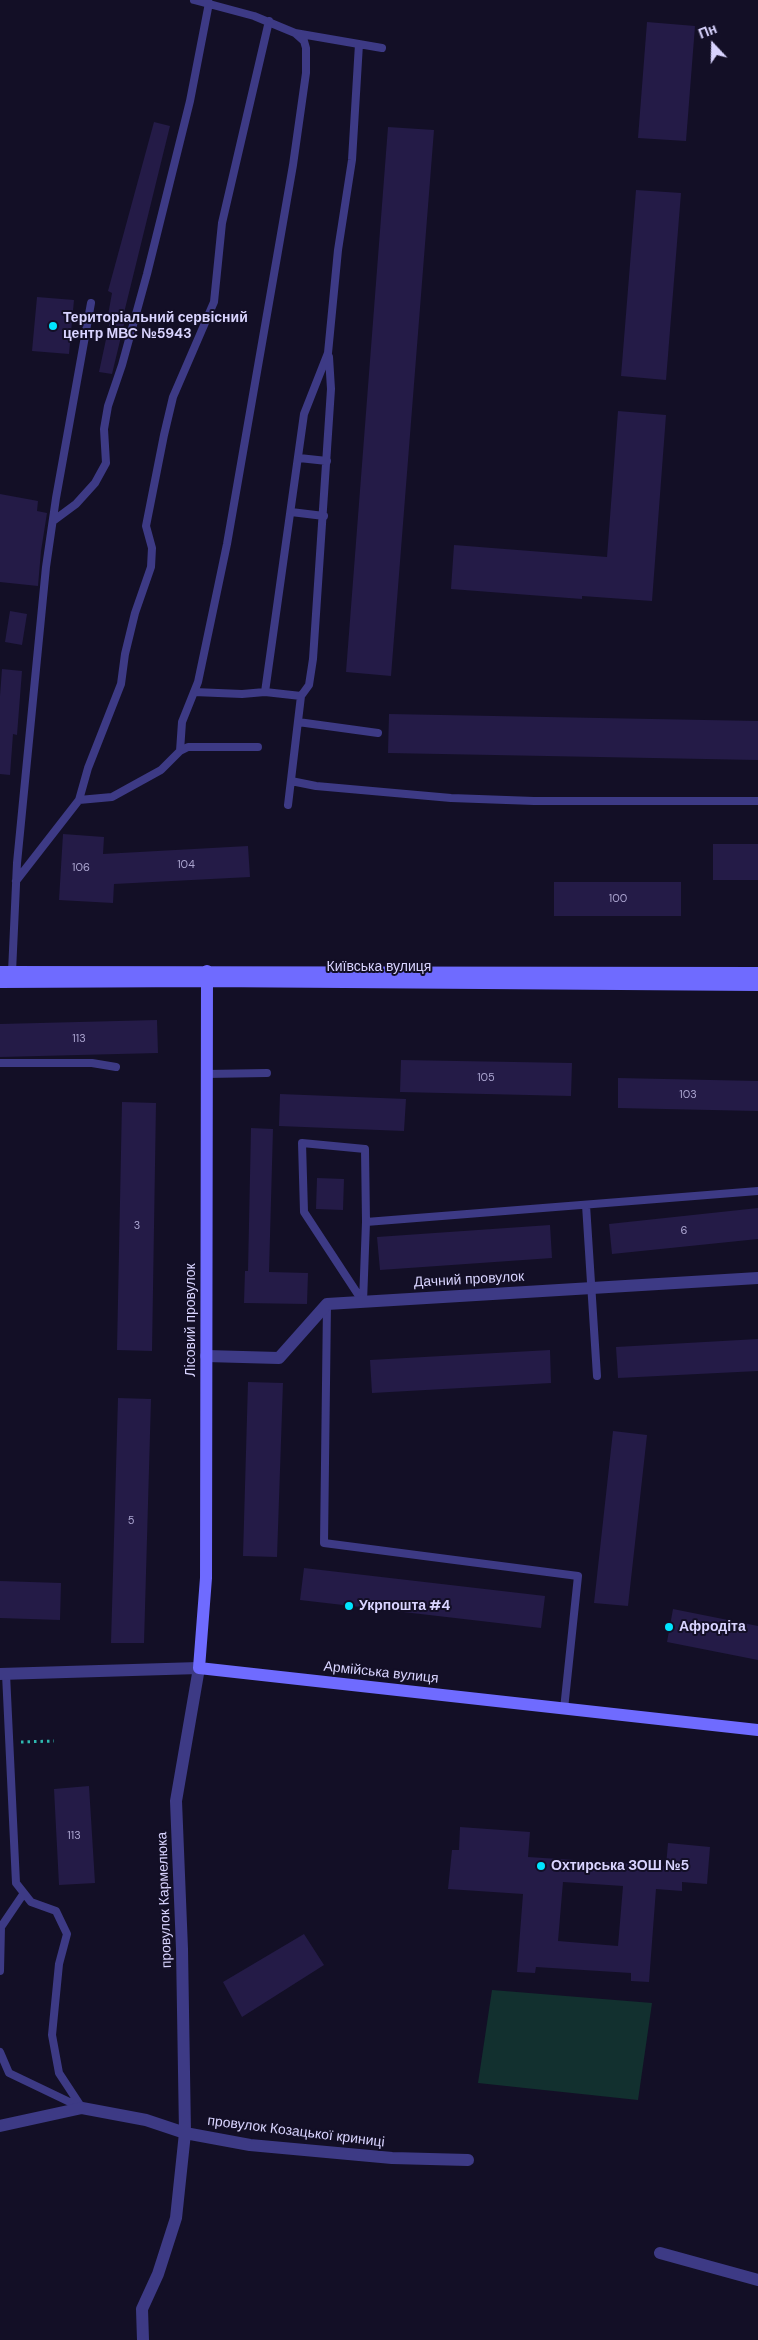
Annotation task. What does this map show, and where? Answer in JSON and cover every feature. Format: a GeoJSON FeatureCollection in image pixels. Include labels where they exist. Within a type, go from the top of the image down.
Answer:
{"type":"FeatureCollection","features":[{"type":"Feature","properties":{"kind":"main road","name":"Київська вулиця"},"geometry":{"type":"LineString","coordinates":[[6,972],[758,985]]}},
{"type":"Feature","properties":{"kind":"main road","name":"Київська вулиця"},"geometry":{"type":"LineString","coordinates":[[0,982],[207,976],[758,974]]}},
{"type":"Feature","properties":{"kind":"main road","name":"Лісовий провулок"},"geometry":{"type":"LineString","coordinates":[[199,1668],[206,1578],[207,976]]}},
{"type":"Feature","properties":{"kind":"main road","name":"Армійська вулиця"},"geometry":{"type":"LineString","coordinates":[[199,1668],[758,1730]]}},
{"type":"Feature","properties":{"kind":"street","name":"Дачний провулок"},"geometry":{"type":"LineString","coordinates":[[327,1304],[758,1278]]}},
{"type":"Feature","properties":{"kind":"street"},"geometry":{"type":"LineString","coordinates":[[206,1356],[280,1358],[327,1304]]}},
{"type":"Feature","properties":{"kind":"street","name":"Армійська вулиця"},"geometry":{"type":"LineString","coordinates":[[3,1674],[199,1668]]}},
{"type":"Feature","properties":{"kind":"street","name":"провулок Кармелюка"},"geometry":{"type":"LineString","coordinates":[[185,2134],[182,1950],[176,1801],[199,1668]]}},
{"type":"Feature","properties":{"kind":"street"},"geometry":{"type":"LineString","coordinates":[[0,2126],[82,2108]]}},
{"type":"Feature","properties":{"kind":"street","name":"провулок Козацької криниці"},"geometry":{"type":"LineString","coordinates":[[82,2108],[146,2120],[185,2134],[250,2145],[383,2158],[468,2160]]}},
{"type":"Feature","properties":{"kind":"street"},"geometry":{"type":"LineString","coordinates":[[143,2340],[142,2309],[158,2274],[176,2218],[185,2134]]}},
{"type":"Feature","properties":{"kind":"street"},"geometry":{"type":"LineString","coordinates":[[660,2253],[758,2280]]}},
{"type":"Feature","properties":{"kind":"lane"},"geometry":{"type":"LineString","coordinates":[[180,751],[182,722],[194,692],[227,544],[293,165],[306,73],[306,48],[304,40],[295,33],[269,21],[194,0]]}},
{"type":"Feature","properties":{"kind":"lane"},"geometry":{"type":"LineString","coordinates":[[53,521],[76,504],[95,483],[106,463],[104,429],[108,406],[122,366],[147,274],[190,101],[209,3]]}},
{"type":"Feature","properties":{"kind":"lane"},"geometry":{"type":"LineString","coordinates":[[16,881],[79,800],[88,768],[122,684],[125,654],[151,567],[152,548],[146,526],[164,434],[173,396],[214,302],[222,223],[269,21]]}},
{"type":"Feature","properties":{"kind":"lane"},"geometry":{"type":"LineString","coordinates":[[295,33],[382,48]]}},
{"type":"Feature","properties":{"kind":"lane"},"geometry":{"type":"LineString","coordinates":[[288,805],[301,696],[309,685],[313,659],[331,389],[328,353],[338,250],[352,160],[359,44]]}},
{"type":"Feature","properties":{"kind":"lane"},"geometry":{"type":"LineString","coordinates":[[6,972],[39,627],[53,521],[91,303]]}},
{"type":"Feature","properties":{"kind":"lane"},"geometry":{"type":"LineString","coordinates":[[265,692],[304,414],[328,353]]}},
{"type":"Feature","properties":{"kind":"lane"},"geometry":{"type":"LineString","coordinates":[[299,458],[327,461]]}},
{"type":"Feature","properties":{"kind":"lane"},"geometry":{"type":"LineString","coordinates":[[291,512],[324,516]]}},
{"type":"Feature","properties":{"kind":"lane"},"geometry":{"type":"LineString","coordinates":[[194,692],[242,694],[265,692],[301,696]]}},
{"type":"Feature","properties":{"kind":"lane"},"geometry":{"type":"LineString","coordinates":[[298,722],[378,733]]}},
{"type":"Feature","properties":{"kind":"lane"},"geometry":{"type":"LineString","coordinates":[[79,800],[112,797],[161,770],[180,751],[188,747],[258,747]]}},
{"type":"Feature","properties":{"kind":"lane"},"geometry":{"type":"LineString","coordinates":[[291,781],[316,786],[451,798],[534,801],[758,801]]}},
{"type":"Feature","properties":{"kind":"lane"},"geometry":{"type":"LineString","coordinates":[[0,1063],[92,1063],[116,1067]]}},
{"type":"Feature","properties":{"kind":"lane"},"geometry":{"type":"LineString","coordinates":[[206,1074],[267,1072]]}},
{"type":"Feature","properties":{"kind":"lane"},"geometry":{"type":"LineString","coordinates":[[302,1143],[365,1149],[366,1222],[363,1302],[304,1212],[302,1143]]}},
{"type":"Feature","properties":{"kind":"lane"},"geometry":{"type":"LineString","coordinates":[[366,1222],[758,1191]]}},
{"type":"Feature","properties":{"kind":"lane"},"geometry":{"type":"LineString","coordinates":[[586,1205],[597,1376]]}},
{"type":"Feature","properties":{"kind":"lane"},"geometry":{"type":"LineString","coordinates":[[327,1304],[324,1543],[578,1576],[564,1709]]}},
{"type":"Feature","properties":{"kind":"lane"},"geometry":{"type":"LineString","coordinates":[[3,1674],[10,1742],[16,1883],[30,1902],[56,1911],[67,1934],[59,1964],[52,2035],[59,2073],[82,2108]]}},
{"type":"Feature","properties":{"kind":"lane"},"geometry":{"type":"LineString","coordinates":[[0,1971],[0,1927],[24,1893]]}},
{"type":"Feature","properties":{"kind":"lane"},"geometry":{"type":"LineString","coordinates":[[0,2052],[9,2073],[82,2108]]}},
{"type":"Feature","properties":{"kind":"path"},"geometry":{"type":"LineString","coordinates":[[10,1742],[54,1741]]}},
{"type":"Feature","properties":{"kind":"green space"},"geometry":{"type":"Polygon","coordinates":[[[492,1990],[652,2003],[638,2100],[478,2083],[492,1990]]]}},
{"type":"Feature","properties":{"kind":"building"},"geometry":{"type":"Polygon","coordinates":[[[647,22],[695,26],[686,141],[638,138],[647,22]]]}},
{"type":"Feature","properties":{"kind":"building"},"geometry":{"type":"Polygon","coordinates":[[[154,122],[170,126],[123,317],[108,315],[112,293],[108,291],[154,122]]]}},
{"type":"Feature","properties":{"kind":"building"},"geometry":{"type":"Polygon","coordinates":[[[388,127],[434,130],[391,676],[346,672],[388,127]]]}},
{"type":"Feature","properties":{"kind":"building"},"geometry":{"type":"Polygon","coordinates":[[[636,190],[681,193],[666,380],[621,376],[636,190]]]}},
{"type":"Feature","properties":{"kind":"building","name":"Територіальний сервісний центр МВС №5943"},"geometry":{"type":"Polygon","coordinates":[[[37,297],[74,300],[69,354],[32,351],[37,297]]]}},
{"type":"Feature","properties":{"kind":"building"},"geometry":{"type":"Polygon","coordinates":[[[111,316],[125,320],[112,374],[99,372],[111,316]]]}},
{"type":"Feature","properties":{"kind":"building"},"geometry":{"type":"Polygon","coordinates":[[[618,411],[666,415],[652,601],[582,596],[582,599],[451,589],[454,545],[607,557],[618,411]]]}},
{"type":"Feature","properties":{"kind":"building"},"geometry":{"type":"Polygon","coordinates":[[[0,494],[38,501],[37,511],[47,513],[38,586],[0,582],[0,494]]]}},
{"type":"Feature","properties":{"kind":"building"},"geometry":{"type":"Polygon","coordinates":[[[10,611],[27,614],[22,645],[5,642],[10,611]]]}},
{"type":"Feature","properties":{"kind":"building"},"geometry":{"type":"Polygon","coordinates":[[[2,669],[22,671],[17,735],[13,734],[10,775],[0,774],[2,669]]]}},
{"type":"Feature","properties":{"kind":"building"},"geometry":{"type":"Polygon","coordinates":[[[389,714],[758,721],[758,760],[388,753],[389,714]]]}},
{"type":"Feature","properties":{"kind":"building"},"geometry":{"type":"Polygon","coordinates":[[[63,834],[104,837],[103,854],[248,846],[250,877],[114,884],[113,903],[59,900],[63,834]]]}},
{"type":"Feature","properties":{"kind":"building"},"geometry":{"type":"Polygon","coordinates":[[[713,844],[758,844],[758,880],[713,880],[713,844]]]}},
{"type":"Feature","properties":{"kind":"building"},"geometry":{"type":"Polygon","coordinates":[[[554,882],[681,882],[681,916],[554,916],[554,882]]]}},
{"type":"Feature","properties":{"kind":"building"},"geometry":{"type":"Polygon","coordinates":[[[157,1020],[158,1053],[0,1057],[0,1024],[157,1020]]]}},
{"type":"Feature","properties":{"kind":"building"},"geometry":{"type":"Polygon","coordinates":[[[401,1060],[572,1063],[571,1096],[400,1092],[401,1060]]]}},
{"type":"Feature","properties":{"kind":"building"},"geometry":{"type":"Polygon","coordinates":[[[618,1078],[758,1081],[758,1111],[618,1108],[618,1078]]]}},
{"type":"Feature","properties":{"kind":"building"},"geometry":{"type":"Polygon","coordinates":[[[280,1094],[406,1099],[404,1131],[279,1126],[280,1094]]]}},
{"type":"Feature","properties":{"kind":"building"},"geometry":{"type":"Polygon","coordinates":[[[122,1102],[156,1103],[152,1351],[117,1350],[122,1102]]]}},
{"type":"Feature","properties":{"kind":"building"},"geometry":{"type":"Polygon","coordinates":[[[251,1128],[273,1129],[269,1272],[308,1273],[307,1304],[244,1303],[245,1271],[248,1271],[251,1128]]]}},
{"type":"Feature","properties":{"kind":"building"},"geometry":{"type":"Polygon","coordinates":[[[317,1178],[344,1179],[343,1210],[316,1209],[317,1178]]]}},
{"type":"Feature","properties":{"kind":"building"},"geometry":{"type":"Polygon","coordinates":[[[758,1208],[758,1239],[612,1254],[609,1224],[758,1208]]]}},
{"type":"Feature","properties":{"kind":"building"},"geometry":{"type":"Polygon","coordinates":[[[550,1225],[552,1258],[380,1270],[377,1237],[550,1225]]]}},
{"type":"Feature","properties":{"kind":"building"},"geometry":{"type":"Polygon","coordinates":[[[758,1339],[758,1371],[618,1378],[616,1347],[758,1339]]]}},
{"type":"Feature","properties":{"kind":"building"},"geometry":{"type":"Polygon","coordinates":[[[550,1350],[551,1383],[372,1393],[370,1360],[550,1350]]]}},
{"type":"Feature","properties":{"kind":"building"},"geometry":{"type":"Polygon","coordinates":[[[248,1382],[283,1383],[277,1557],[243,1556],[248,1382]]]}},
{"type":"Feature","properties":{"kind":"building"},"geometry":{"type":"Polygon","coordinates":[[[118,1398],[151,1399],[144,1643],[111,1643],[118,1398]]]}},
{"type":"Feature","properties":{"kind":"building"},"geometry":{"type":"Polygon","coordinates":[[[613,1431],[647,1435],[628,1606],[594,1603],[613,1431]]]}},
{"type":"Feature","properties":{"kind":"building"},"geometry":{"type":"Polygon","coordinates":[[[304,1568],[545,1596],[541,1628],[300,1600],[304,1568]]]}},
{"type":"Feature","properties":{"kind":"building"},"geometry":{"type":"Polygon","coordinates":[[[0,1581],[61,1583],[60,1620],[0,1618],[0,1581]]]}},
{"type":"Feature","properties":{"kind":"building"},"geometry":{"type":"Polygon","coordinates":[[[673,1609],[758,1626],[758,1660],[667,1642],[673,1609]]]}},
{"type":"Feature","properties":{"kind":"building"},"geometry":{"type":"Polygon","coordinates":[[[89,1786],[95,1883],[59,1885],[54,1789],[89,1786]]]}},
{"type":"Feature","properties":{"kind":"building"},"geometry":{"type":"Polygon","coordinates":[[[460,1827],[530,1832],[528,1857],[666,1866],[668,1843],[710,1847],[707,1884],[682,1882],[682,1891],[656,1889],[649,1982],[631,1981],[631,1973],[536,1967],[535,1973],[517,1972],[523,1894],[448,1889],[452,1850],[459,1850],[460,1827]],[[563,1882],[558,1941],[618,1946],[623,1886],[563,1882]]]}},
{"type":"Feature","properties":{"kind":"building"},"geometry":{"type":"Polygon","coordinates":[[[304,1934],[324,1965],[242,2017],[223,1982],[304,1934]]]}},
{"type":"Feature","properties":{"kind":"place","name":"Територіальний сервісний центр МВС №5943"},"geometry":{"type":"Point","coordinates":[53,326]}},
{"type":"Feature","properties":{"kind":"place","name":"Укрпошта #4"},"geometry":{"type":"Point","coordinates":[349,1606]}},
{"type":"Feature","properties":{"kind":"place","name":"Афродіта"},"geometry":{"type":"Point","coordinates":[669,1627]}},
{"type":"Feature","properties":{"kind":"place","name":"Охтирська ЗОШ №5"},"geometry":{"type":"Point","coordinates":[541,1866]}}]}
